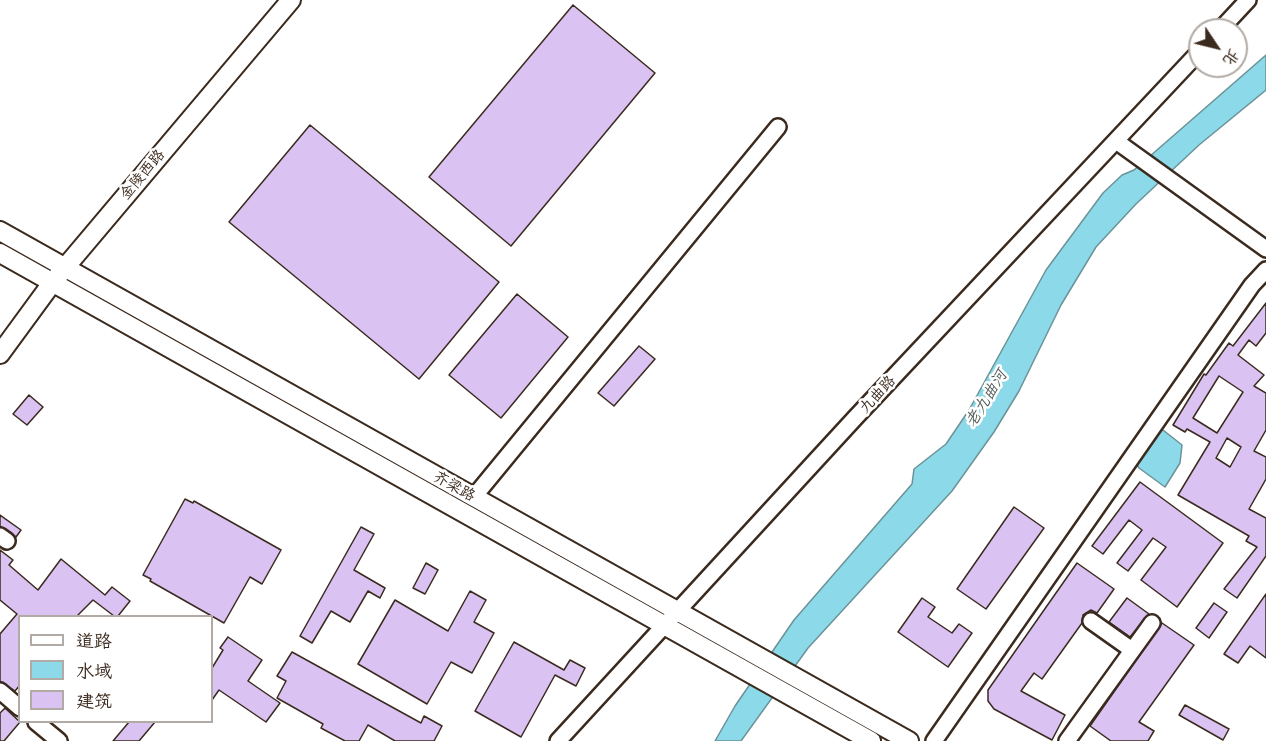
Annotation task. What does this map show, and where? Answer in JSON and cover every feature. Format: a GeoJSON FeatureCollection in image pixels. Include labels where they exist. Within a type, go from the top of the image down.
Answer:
{"type":"FeatureCollection","features":[{"type":"Feature","properties":{"kind":"main road","name":"金陵西路"},"geometry":{"type":"LineString","coordinates":[[0,354],[52,283],[291,0]]}},
{"type":"Feature","properties":{"kind":"main road","name":"齐梁路"},"geometry":{"type":"LineString","coordinates":[[0,231],[678,612],[755,665],[790,685],[909,741]]}},
{"type":"Feature","properties":{"kind":"main road","name":"齐梁路"},"geometry":{"type":"LineString","coordinates":[[0,253],[666,626],[755,665]]}},
{"type":"Feature","properties":{"kind":"main road","name":"齐梁路"},"geometry":{"type":"LineString","coordinates":[[790,685],[871,741]]}},
{"type":"Feature","properties":{"kind":"street"},"geometry":{"type":"LineString","coordinates":[[1231,18],[1248,0]]}},
{"type":"Feature","properties":{"kind":"street","name":"九曲路"},"geometry":{"type":"LineString","coordinates":[[558,741],[1188,64]]}},
{"type":"Feature","properties":{"kind":"street"},"geometry":{"type":"LineString","coordinates":[[473,498],[778,127]]}},
{"type":"Feature","properties":{"kind":"street"},"geometry":{"type":"LineString","coordinates":[[1116,141],[1266,249]]}},
{"type":"Feature","properties":{"kind":"street"},"geometry":{"type":"LineString","coordinates":[[934,741],[1252,285],[1266,270]]}},
{"type":"Feature","properties":{"kind":"street"},"geometry":{"type":"LineString","coordinates":[[1091,621],[1132,650]]}},
{"type":"Feature","properties":{"kind":"street"},"geometry":{"type":"LineString","coordinates":[[1067,741],[1152,623]]}},
{"type":"Feature","properties":{"kind":"street"},"geometry":{"type":"LineString","coordinates":[[0,691],[18,706]]}},
{"type":"Feature","properties":{"kind":"street"},"geometry":{"type":"LineString","coordinates":[[37,723],[59,741]]}},
{"type":"Feature","properties":{"kind":"water","name":"老九曲河"},"geometry":{"type":"Polygon","coordinates":[[[1266,55],[1266,90],[1199,145],[1136,204],[1096,247],[1061,305],[1019,391],[994,432],[952,491],[808,648],[741,741],[715,741],[735,706],[794,620],[912,484],[914,469],[946,444],[969,410],[1046,270],[1103,193],[1122,175],[1134,170],[1240,78],[1248,78],[1248,71],[1266,55]]]}},
{"type":"Feature","properties":{"kind":"water"},"geometry":{"type":"Polygon","coordinates":[[[1157,430],[1163,430],[1182,445],[1180,463],[1165,487],[1139,468],[1135,462],[1157,430]]]}},
{"type":"Feature","properties":{"kind":"building"},"geometry":{"type":"Polygon","coordinates":[[[573,5],[655,73],[511,246],[429,177],[573,5]]]}},
{"type":"Feature","properties":{"kind":"building"},"geometry":{"type":"Polygon","coordinates":[[[310,125],[499,282],[419,379],[229,222],[310,125]]]}},
{"type":"Feature","properties":{"kind":"building"},"geometry":{"type":"Polygon","coordinates":[[[517,294],[568,337],[501,418],[449,375],[517,294]]]}},
{"type":"Feature","properties":{"kind":"building"},"geometry":{"type":"Polygon","coordinates":[[[1266,303],[1266,333],[1256,346],[1249,340],[1238,355],[1264,375],[1254,386],[1266,393],[1266,430],[1254,451],[1266,457],[1266,479],[1249,509],[1266,518],[1266,556],[1237,598],[1224,589],[1257,547],[1246,541],[1249,536],[1178,495],[1210,442],[1187,429],[1185,432],[1173,425],[1204,374],[1206,375],[1229,343],[1233,346],[1266,303]],[[1219,376],[1193,418],[1217,433],[1243,392],[1219,376]],[[1227,438],[1216,458],[1230,467],[1241,447],[1227,438]]]}},
{"type":"Feature","properties":{"kind":"building"},"geometry":{"type":"Polygon","coordinates":[[[639,346],[655,359],[614,406],[598,393],[639,346]]]}},
{"type":"Feature","properties":{"kind":"building"},"geometry":{"type":"Polygon","coordinates":[[[29,395],[43,407],[27,425],[13,414],[29,395]]]}},
{"type":"Feature","properties":{"kind":"building"},"geometry":{"type":"Polygon","coordinates":[[[1140,482],[1223,543],[1177,607],[1141,580],[1166,547],[1153,538],[1128,571],[1117,563],[1142,530],[1129,520],[1103,554],[1092,546],[1140,482]]]}},
{"type":"Feature","properties":{"kind":"building"},"geometry":{"type":"Polygon","coordinates":[[[185,499],[193,503],[194,501],[281,550],[262,584],[250,577],[224,623],[143,575],[185,499]]]}},
{"type":"Feature","properties":{"kind":"building"},"geometry":{"type":"Polygon","coordinates":[[[1014,507],[1044,528],[986,609],[957,589],[1014,507]]]}},
{"type":"Feature","properties":{"kind":"building"},"geometry":{"type":"Polygon","coordinates":[[[0,515],[21,530],[16,537],[0,526],[0,515]]]}},
{"type":"Feature","properties":{"kind":"building"},"geometry":{"type":"Polygon","coordinates":[[[361,527],[374,534],[354,570],[385,588],[380,598],[368,591],[350,622],[331,611],[312,643],[300,636],[361,527]]]}},
{"type":"Feature","properties":{"kind":"building"},"geometry":{"type":"Polygon","coordinates":[[[0,550],[13,560],[9,565],[38,590],[61,559],[105,595],[112,587],[130,601],[119,615],[113,615],[93,600],[78,615],[18,615],[18,687],[15,691],[0,681],[0,634],[17,614],[0,600],[0,550]]]}},
{"type":"Feature","properties":{"kind":"building"},"geometry":{"type":"Polygon","coordinates":[[[426,563],[438,570],[425,594],[413,588],[426,563]]]}},
{"type":"Feature","properties":{"kind":"building"},"geometry":{"type":"Polygon","coordinates":[[[1077,563],[1114,589],[1097,613],[1091,610],[1083,615],[1082,623],[1042,679],[1034,673],[1021,691],[1065,715],[1052,740],[994,709],[988,701],[988,690],[1077,563]]]}},
{"type":"Feature","properties":{"kind":"building"},"geometry":{"type":"Polygon","coordinates":[[[470,591],[486,600],[474,622],[494,633],[472,673],[451,662],[427,704],[358,664],[395,600],[448,631],[470,591]]]}},
{"type":"Feature","properties":{"kind":"building"},"geometry":{"type":"Polygon","coordinates":[[[1266,594],[1266,658],[1250,646],[1238,663],[1224,654],[1266,594]]]}},
{"type":"Feature","properties":{"kind":"building"},"geometry":{"type":"Polygon","coordinates":[[[922,598],[935,607],[928,617],[952,633],[959,624],[972,633],[948,667],[898,632],[922,598]]]}},
{"type":"Feature","properties":{"kind":"building"},"geometry":{"type":"Polygon","coordinates":[[[1127,598],[1149,614],[1130,637],[1109,622],[1127,598]]]}},
{"type":"Feature","properties":{"kind":"building"},"geometry":{"type":"Polygon","coordinates":[[[1214,603],[1227,612],[1209,638],[1196,628],[1214,603]]]}},
{"type":"Feature","properties":{"kind":"building"},"geometry":{"type":"Polygon","coordinates":[[[1162,623],[1194,645],[1139,722],[1154,731],[1148,741],[1111,741],[1090,726],[1162,623]]]}},
{"type":"Feature","properties":{"kind":"building"},"geometry":{"type":"Polygon","coordinates":[[[228,637],[262,660],[248,681],[280,703],[266,722],[219,690],[213,699],[213,666],[223,650],[220,648],[228,637]]]}},
{"type":"Feature","properties":{"kind":"building"},"geometry":{"type":"Polygon","coordinates":[[[514,642],[564,670],[570,660],[585,668],[576,686],[555,675],[521,737],[475,711],[514,642]]]}},
{"type":"Feature","properties":{"kind":"building"},"geometry":{"type":"Polygon","coordinates":[[[292,652],[421,723],[424,716],[442,726],[434,741],[395,741],[368,725],[359,741],[345,741],[321,728],[323,724],[277,698],[286,681],[277,676],[292,652]]]}},
{"type":"Feature","properties":{"kind":"building"},"geometry":{"type":"Polygon","coordinates":[[[1185,705],[1229,729],[1223,740],[1179,715],[1185,705]]]}},
{"type":"Feature","properties":{"kind":"building"},"geometry":{"type":"Polygon","coordinates":[[[5,708],[19,723],[4,741],[0,741],[0,713],[5,708]]]}},
{"type":"Feature","properties":{"kind":"building"},"geometry":{"type":"Polygon","coordinates":[[[128,723],[154,723],[139,741],[113,741],[128,723]]]}}]}
